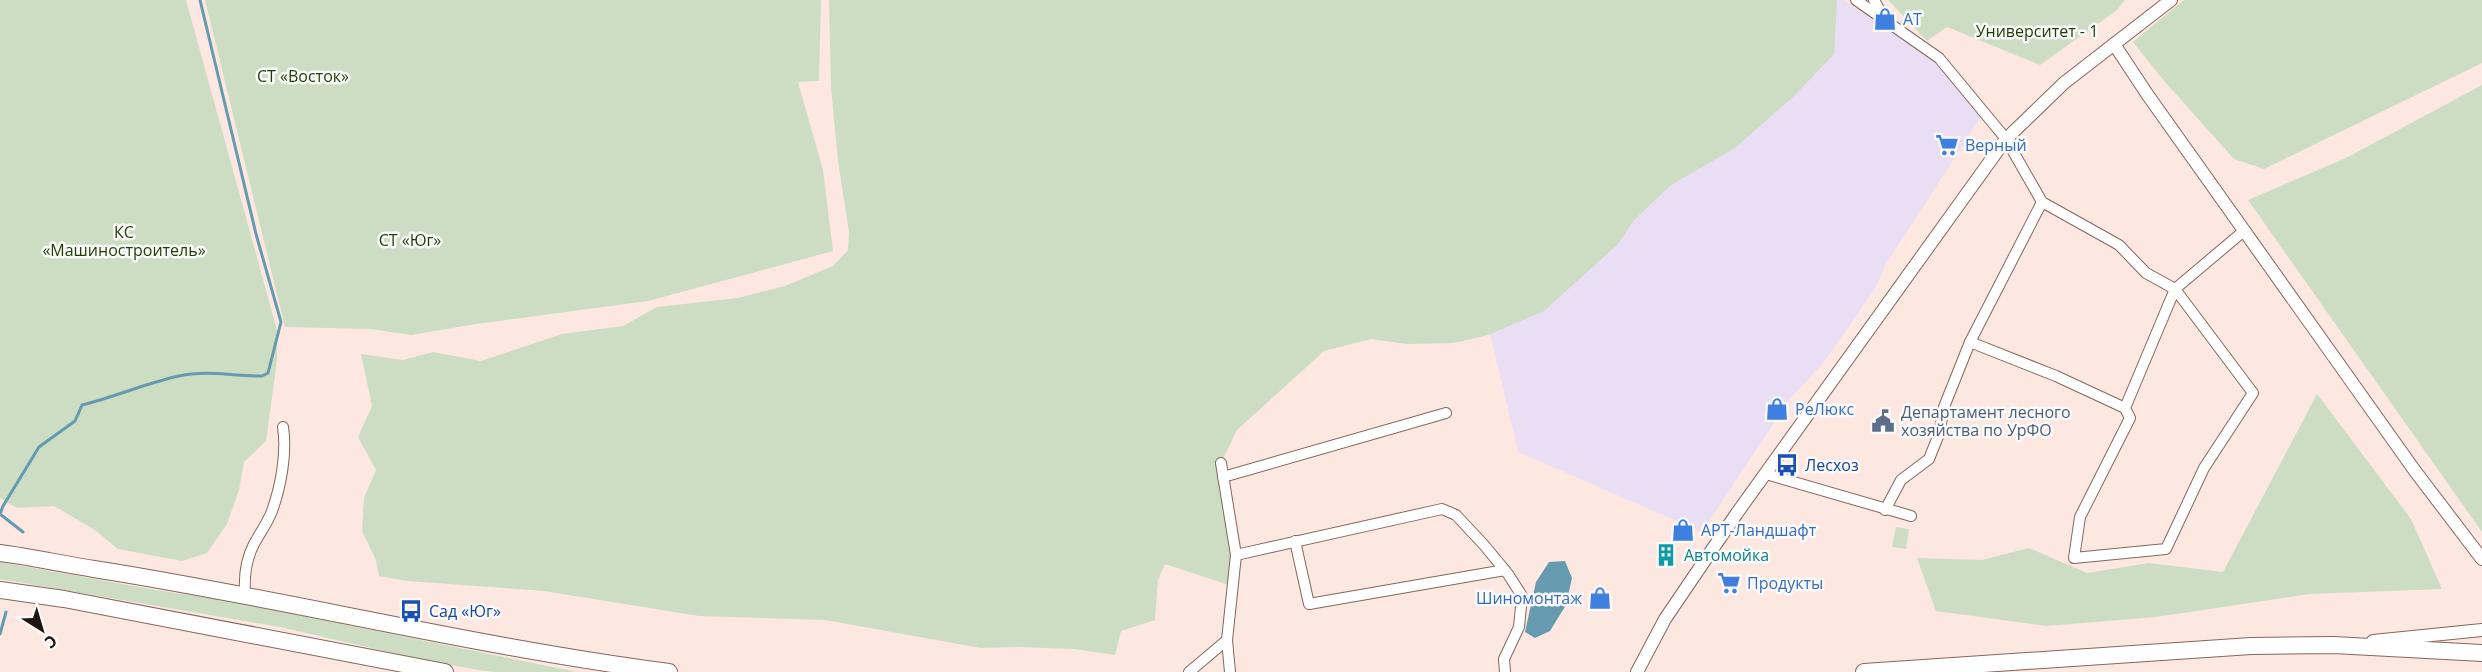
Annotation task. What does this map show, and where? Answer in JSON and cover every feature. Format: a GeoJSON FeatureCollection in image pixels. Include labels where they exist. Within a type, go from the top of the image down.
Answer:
{"type":"FeatureCollection","features":[{"type":"Feature","properties":{"kind":"main road"},"geometry":{"type":"LineString","coordinates":[[0,553],[245,594],[458,638],[669,672]]}},
{"type":"Feature","properties":{"kind":"main road"},"geometry":{"type":"LineString","coordinates":[[0,590],[63,599],[445,672]]}},
{"type":"Feature","properties":{"kind":"main road"},"geometry":{"type":"LineString","coordinates":[[1864,672],[2174,650],[2334,645],[2482,653]]}},
{"type":"Feature","properties":{"kind":"street"},"geometry":{"type":"LineString","coordinates":[[1856,0],[1939,58],[2006,139],[2042,202],[2119,245],[2146,273],[2175,289],[2253,393],[2204,468],[2166,549],[2074,558],[2080,517],[2130,418],[2125,408],[2056,376],[1970,342]]}},
{"type":"Feature","properties":{"kind":"street"},"geometry":{"type":"LineString","coordinates":[[1874,0],[1886,21]]}},
{"type":"Feature","properties":{"kind":"street"},"geometry":{"type":"LineString","coordinates":[[1637,672],[1665,619],[1836,372],[2006,139],[2064,83],[2171,0]]}},
{"type":"Feature","properties":{"kind":"street"},"geometry":{"type":"LineString","coordinates":[[2114,44],[2147,94],[2415,471],[2482,559]]}},
{"type":"Feature","properties":{"kind":"street"},"geometry":{"type":"LineString","coordinates":[[1885,510],[1901,480],[1929,459],[1939,434],[1944,407],[1970,342],[2042,202]]}},
{"type":"Feature","properties":{"kind":"street"},"geometry":{"type":"LineString","coordinates":[[2125,408],[2175,289],[2245,230]]}},
{"type":"Feature","properties":{"kind":"street"},"geometry":{"type":"LineString","coordinates":[[1223,477],[1446,413]]}},
{"type":"Feature","properties":{"kind":"street"},"geometry":{"type":"LineString","coordinates":[[245,594],[244,579],[253,547],[272,513],[278,489],[285,442],[283,427]]}},
{"type":"Feature","properties":{"kind":"street"},"geometry":{"type":"LineString","coordinates":[[1221,463],[1236,555],[1227,640],[1230,672]]}},
{"type":"Feature","properties":{"kind":"street"},"geometry":{"type":"LineString","coordinates":[[1766,474],[1911,516]]}},
{"type":"Feature","properties":{"kind":"street"},"geometry":{"type":"LineString","coordinates":[[1236,555],[1442,509],[1456,515],[1504,570],[1522,596],[1519,627],[1504,659],[1505,672]]}},
{"type":"Feature","properties":{"kind":"street"},"geometry":{"type":"LineString","coordinates":[[1295,541],[1309,604],[1504,570]]}},
{"type":"Feature","properties":{"kind":"street"},"geometry":{"type":"LineString","coordinates":[[2334,645],[2482,630]]}},
{"type":"Feature","properties":{"kind":"street"},"geometry":{"type":"LineString","coordinates":[[1189,672],[1227,640]]}},
{"type":"Feature","properties":{"kind":"shaded area"},"geometry":{"type":"Polygon","coordinates":[[[1824,0],[1843,0],[1937,59],[1983,114],[1886,264],[1875,289],[1823,363],[1790,399],[1702,532],[1518,452],[1485,312],[1824,0]]]}},
{"type":"Feature","properties":{"kind":"green space","name":"КС «Машиностроитель»"},"geometry":{"type":"Polygon","coordinates":[[[0,0],[186,0],[277,330],[277,361],[266,441],[244,462],[239,490],[227,524],[207,553],[182,561],[118,549],[95,530],[54,506],[17,508],[0,498],[0,0]]]}},
{"type":"Feature","properties":{"kind":"green space"},"geometry":{"type":"Polygon","coordinates":[[[205,0],[821,0],[819,81],[798,82],[823,170],[833,251],[648,301],[411,335],[371,329],[285,327],[205,0]]]}},
{"type":"Feature","properties":{"kind":"green space"},"geometry":{"type":"Polygon","coordinates":[[[829,0],[1837,0],[1834,54],[1794,96],[1735,148],[1671,185],[1634,220],[1618,244],[1544,311],[1488,335],[1454,343],[1407,344],[1371,339],[1324,351],[1237,430],[1221,463],[1236,555],[1232,586],[1165,564],[1158,580],[1155,620],[1121,631],[1115,655],[1074,649],[981,648],[825,620],[699,616],[544,591],[408,581],[379,576],[376,560],[362,531],[364,498],[376,470],[358,437],[372,406],[361,354],[403,360],[433,352],[481,361],[562,334],[623,326],[657,307],[738,298],[785,286],[833,266],[848,250],[849,232],[838,161],[831,87],[829,0]]]}},
{"type":"Feature","properties":{"kind":"green space","name":"Университет - 1"},"geometry":{"type":"Polygon","coordinates":[[[1888,0],[2125,0],[2117,10],[2040,65],[1947,27],[1927,41],[1888,0]]]}},
{"type":"Feature","properties":{"kind":"green space"},"geometry":{"type":"Polygon","coordinates":[[[2184,0],[2482,0],[2482,63],[2264,169],[2234,159],[2165,82],[2133,42],[2184,0]]]}},
{"type":"Feature","properties":{"kind":"green space"},"geometry":{"type":"Polygon","coordinates":[[[2482,85],[2482,532],[2248,200],[2348,157],[2482,85]]]}},
{"type":"Feature","properties":{"kind":"green space"},"geometry":{"type":"Polygon","coordinates":[[[2317,394],[2411,519],[2442,589],[2309,594],[2156,617],[2046,626],[1936,611],[1917,558],[1982,560],[2029,548],[2087,573],[2149,563],[2223,572],[2317,394]]]}},
{"type":"Feature","properties":{"kind":"green space"},"geometry":{"type":"Polygon","coordinates":[[[1896,527],[1909,529],[1906,549],[1892,547],[1896,527]]]}},
{"type":"Feature","properties":{"kind":"green space"},"geometry":{"type":"Polygon","coordinates":[[[0,562],[224,600],[577,672],[493,672],[423,660],[280,627],[0,579],[0,562]]]}},
{"type":"Feature","properties":{"kind":"water"},"geometry":{"type":"Polygon","coordinates":[[[1565,561],[1572,578],[1566,605],[1550,631],[1535,638],[1525,632],[1536,582],[1549,562],[1565,561]]]}},
{"type":"Feature","properties":{"kind":"waterway"},"geometry":{"type":"LineString","coordinates":[[23,532],[0,514],[3,506],[39,447],[75,421],[82,405],[189,374],[262,376],[268,373],[281,322],[256,234],[200,0]]}},
{"type":"Feature","properties":{"kind":"waterway"},"geometry":{"type":"LineString","coordinates":[[0,634],[6,612]]}},
{"type":"Feature","properties":{"kind":"place","name":"AT"},"geometry":{"type":"Point","coordinates":[1885,19]}},
{"type":"Feature","properties":{"kind":"place","name":"Верный"},"geometry":{"type":"Point","coordinates":[1947,145]}},
{"type":"Feature","properties":{"kind":"place","name":"РеЛюкс"},"geometry":{"type":"Point","coordinates":[1777,409]}},
{"type":"Feature","properties":{"kind":"place","name":"Департамент лесного хозяйства по УрФО"},"geometry":{"type":"Point","coordinates":[1883,421]}},
{"type":"Feature","properties":{"kind":"place","name":"Лесхоз"},"geometry":{"type":"Point","coordinates":[1787,465]}},
{"type":"Feature","properties":{"kind":"place","name":"АРТ-Ландшафт"},"geometry":{"type":"Point","coordinates":[1683,530]}},
{"type":"Feature","properties":{"kind":"place","name":"Автомойка"},"geometry":{"type":"Point","coordinates":[1666,555]}},
{"type":"Feature","properties":{"kind":"place","name":"Продукты"},"geometry":{"type":"Point","coordinates":[1729,583]}},
{"type":"Feature","properties":{"kind":"place","name":"Шиномонтаж"},"geometry":{"type":"Point","coordinates":[1600,598]}},
{"type":"Feature","properties":{"kind":"place","name":"Сад «Юг»"},"geometry":{"type":"Point","coordinates":[411,611]}},
{"type":"Feature","properties":{"kind":"park label","name":"СТ «Восток»"},"geometry":{"type":"Point","coordinates":[303,76]}},
{"type":"Feature","properties":{"kind":"park label","name":"СТ «Юг»"},"geometry":{"type":"Point","coordinates":[410,240]}}]}
